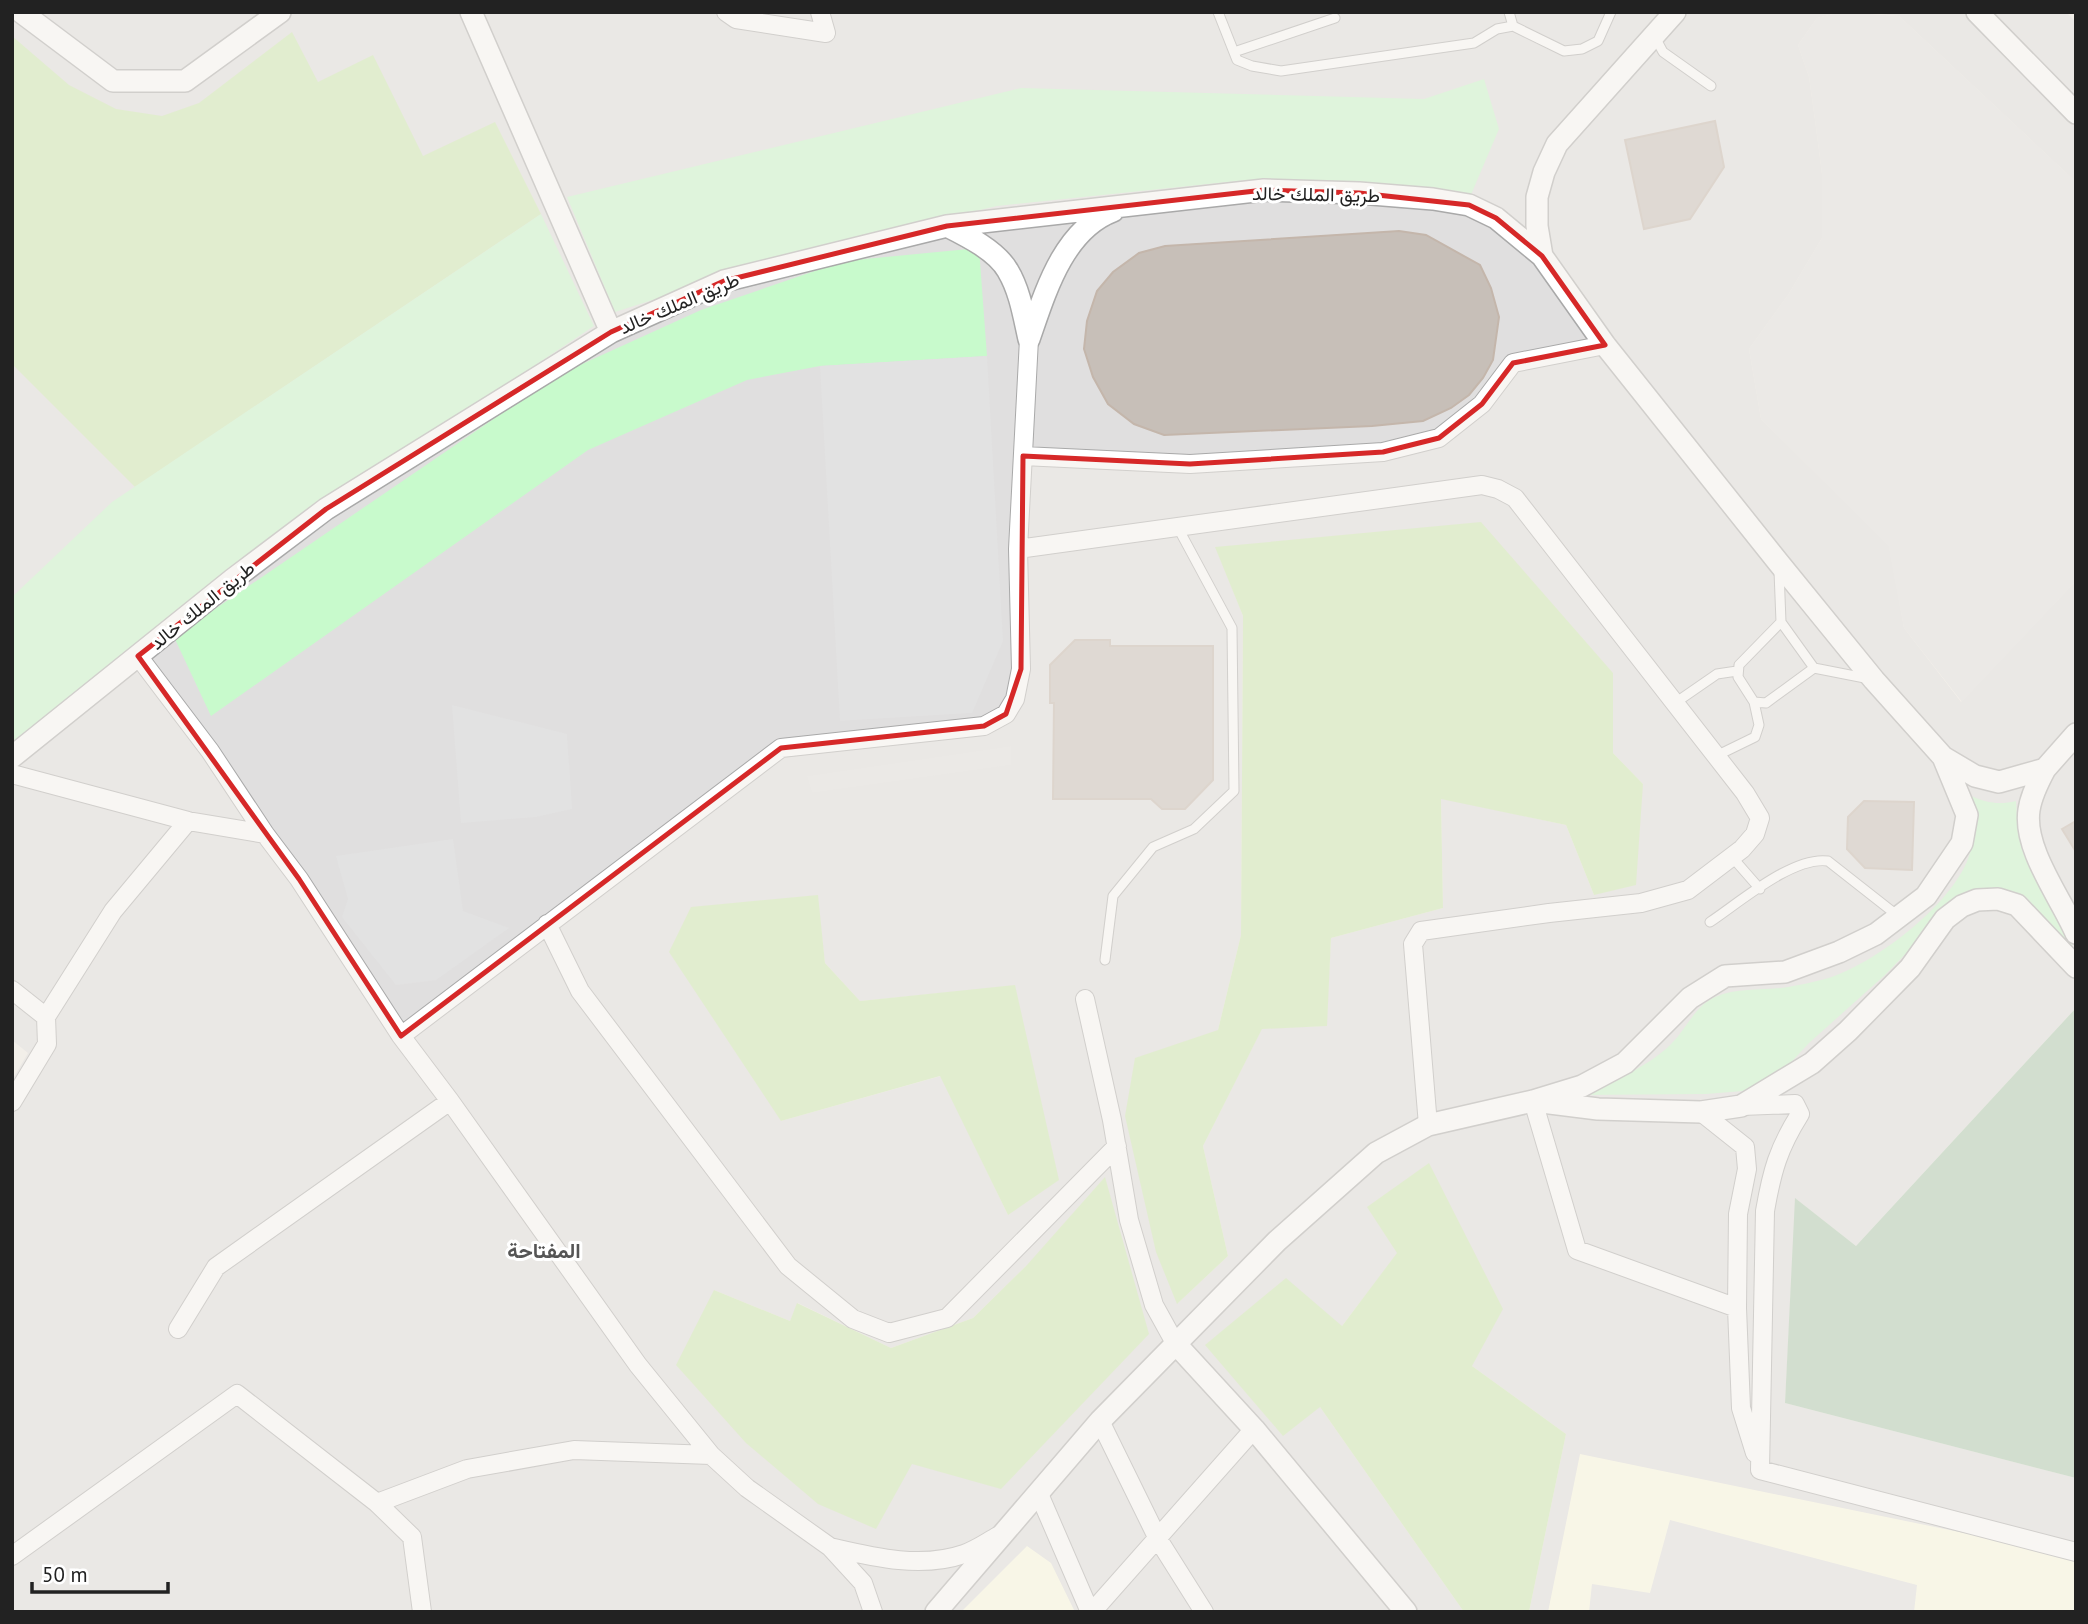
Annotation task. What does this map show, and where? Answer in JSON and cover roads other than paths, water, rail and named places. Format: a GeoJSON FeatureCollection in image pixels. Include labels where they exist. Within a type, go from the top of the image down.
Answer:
{"type":"FeatureCollection","features":[{"type":"Feature","properties":{"kind":"street"},"geometry":{"type":"LineString","coordinates":[[21,12],[113,81],[185,81],[280,12]]}},
{"type":"Feature","properties":{"kind":"street"},"geometry":{"type":"LineString","coordinates":[[471,12],[611,332]]}},
{"type":"Feature","properties":{"kind":"street"},"geometry":{"type":"LineString","coordinates":[[726,12],[736,19],[826,33],[820,12]]}},
{"type":"Feature","properties":{"kind":"street"},"geometry":{"type":"LineString","coordinates":[[1649,41],[1669,12]]}},
{"type":"Feature","properties":{"kind":"street"},"geometry":{"type":"LineString","coordinates":[[936,1612],[1100,1420],[1277,1241],[1376,1153],[1428,1125],[1533,1101],[1582,1086],[1625,1063],[1690,998],[1726,976],[1785,972],[1876,934],[1926,896],[1962,843],[1967,815],[1942,757],[1874,680],[1778,562],[1605,345],[1542,256],[1537,226],[1537,197],[1544,172],[1557,144],[1675,12]]}},
{"type":"Feature","properties":{"kind":"street"},"geometry":{"type":"LineString","coordinates":[[1977,12],[2076,113]]}},
{"type":"Feature","properties":{"kind":"street","name":"طريق الملك خالد"},"geometry":{"type":"LineString","coordinates":[[12,757],[232,580],[326,509],[611,332],[724,281],[947,226],[1264,190],[1359,193],[1433,199],[1468,205],[1496,218],[1542,256]]}},
{"type":"Feature","properties":{"kind":"street"},"geometry":{"type":"LineString","coordinates":[[1029,339],[1046,292],[1070,247],[1086,227],[1111,211],[1163,202]]}},
{"type":"Feature","properties":{"kind":"street"},"geometry":{"type":"LineString","coordinates":[[401,1036],[781,748],[984,726],[1006,715],[1015,699],[1021,669],[1018,549],[1029,339],[1021,303],[1008,270],[974,240],[947,226]]}},
{"type":"Feature","properties":{"kind":"street"},"geometry":{"type":"LineString","coordinates":[[1023,456],[1190,464],[1383,452],[1439,438],[1482,404],[1513,363],[1605,345]]}},
{"type":"Feature","properties":{"kind":"street"},"geometry":{"type":"LineString","coordinates":[[1018,549],[1482,485],[1498,489],[1515,498],[1745,793],[1760,818],[1755,834],[1742,849],[1688,890],[1641,903],[1549,913],[1421,932],[1413,944],[1428,1125]]}},
{"type":"Feature","properties":{"kind":"street"},"geometry":{"type":"LineString","coordinates":[[138,656],[210,751],[265,834],[299,879],[401,1036],[638,1365],[711,1455],[747,1488],[830,1547],[863,1583],[873,1612]]}},
{"type":"Feature","properties":{"kind":"street"},"geometry":{"type":"LineString","coordinates":[[2076,734],[2045,769],[2035,788],[2029,812],[2031,841],[2076,933]]}},
{"type":"Feature","properties":{"kind":"street"},"geometry":{"type":"LineString","coordinates":[[1942,757],[1975,776],[1999,782],[2045,769]]}},
{"type":"Feature","properties":{"kind":"street"},"geometry":{"type":"LineString","coordinates":[[12,774],[187,821],[265,834]]}},
{"type":"Feature","properties":{"kind":"street"},"geometry":{"type":"LineString","coordinates":[[12,1102],[47,1044],[46,1017],[113,911],[187,821]]}},
{"type":"Feature","properties":{"kind":"street"},"geometry":{"type":"LineString","coordinates":[[1741,1106],[1785,1082],[1830,1047],[1910,968],[1945,919],[1969,903],[1998,899],[2017,905],[2076,967]]}},
{"type":"Feature","properties":{"kind":"street"},"geometry":{"type":"LineString","coordinates":[[547,924],[580,991],[788,1266],[853,1320],[889,1333],[947,1318],[1116,1146]]}},
{"type":"Feature","properties":{"kind":"street"},"geometry":{"type":"LineString","coordinates":[[12,990],[46,1017]]}},
{"type":"Feature","properties":{"kind":"street"},"geometry":{"type":"LineString","coordinates":[[1085,999],[1129,1220],[1154,1305],[1175,1343],[1254,1429],[1406,1612]]}},
{"type":"Feature","properties":{"kind":"street"},"geometry":{"type":"LineString","coordinates":[[178,1329],[216,1267],[450,1101]]}},
{"type":"Feature","properties":{"kind":"street"},"geometry":{"type":"LineString","coordinates":[[1533,1101],[1598,1109],[1701,1112],[1741,1106],[1795,1104],[1800,1114],[1785,1138],[1772,1170],[1765,1211],[1760,1470]]}},
{"type":"Feature","properties":{"kind":"street"},"geometry":{"type":"LineString","coordinates":[[1533,1101],[1577,1250],[1737,1308]]}},
{"type":"Feature","properties":{"kind":"street"},"geometry":{"type":"LineString","coordinates":[[1701,1112],[1745,1147],[1747,1169],[1738,1214],[1737,1308],[1741,1408],[1760,1470]]}},
{"type":"Feature","properties":{"kind":"street"},"geometry":{"type":"LineString","coordinates":[[13,1555],[237,1394],[377,1503],[412,1537],[422,1612]]}},
{"type":"Feature","properties":{"kind":"street"},"geometry":{"type":"LineString","coordinates":[[1100,1420],[1158,1539],[1204,1612]]}},
{"type":"Feature","properties":{"kind":"street"},"geometry":{"type":"LineString","coordinates":[[1039,1494],[1091,1612],[1254,1429]]}},
{"type":"Feature","properties":{"kind":"street"},"geometry":{"type":"LineString","coordinates":[[377,1503],[467,1469],[574,1450],[711,1455]]}},
{"type":"Feature","properties":{"kind":"street"},"geometry":{"type":"LineString","coordinates":[[1760,1470],[2076,1552]]}},
{"type":"Feature","properties":{"kind":"street"},"geometry":{"type":"LineString","coordinates":[[830,1547],[879,1559],[937,1561],[966,1554],[1000,1534]]}},
{"type":"Feature","properties":{"kind":"lane"},"geometry":{"type":"LineString","coordinates":[[1218,12],[1237,60],[1280,71],[1474,43],[1497,29],[1513,26],[1564,51],[1582,49],[1598,41],[1611,12]]}},
{"type":"Feature","properties":{"kind":"lane"},"geometry":{"type":"LineString","coordinates":[[1509,12],[1513,26]]}},
{"type":"Feature","properties":{"kind":"lane"},"geometry":{"type":"LineString","coordinates":[[1234,52],[1335,18]]}},
{"type":"Feature","properties":{"kind":"lane"},"geometry":{"type":"LineString","coordinates":[[1649,41],[1711,86]]}},
{"type":"Feature","properties":{"kind":"lane"},"geometry":{"type":"LineString","coordinates":[[1105,960],[1113,896],[1153,847],[1194,829],[1234,791],[1232,628],[1177,526]]}},
{"type":"Feature","properties":{"kind":"lane"},"geometry":{"type":"LineString","coordinates":[[1778,562],[1781,622],[1814,668],[1874,680]]}},
{"type":"Feature","properties":{"kind":"lane"},"geometry":{"type":"LineString","coordinates":[[1716,756],[1755,737],[1759,725],[1754,702],[1737,671],[1739,665],[1781,622]]}},
{"type":"Feature","properties":{"kind":"lane"},"geometry":{"type":"LineString","coordinates":[[1754,702],[1766,703],[1814,668]]}},
{"type":"Feature","properties":{"kind":"lane"},"geometry":{"type":"LineString","coordinates":[[1675,703],[1717,674],[1737,671]]}},
{"type":"Feature","properties":{"kind":"lane"},"geometry":{"type":"LineString","coordinates":[[1732,857],[1760,889]]}},
{"type":"Feature","properties":{"kind":"lane"},"geometry":{"type":"LineString","coordinates":[[1710,922],[1792,867],[1816,859],[1828,861],[1898,916]]}},
{"type":"Feature","properties":{"kind":"district","name":"المفتاحة"},"geometry":{"type":"Point","coordinates":[544,1251]}}]}
